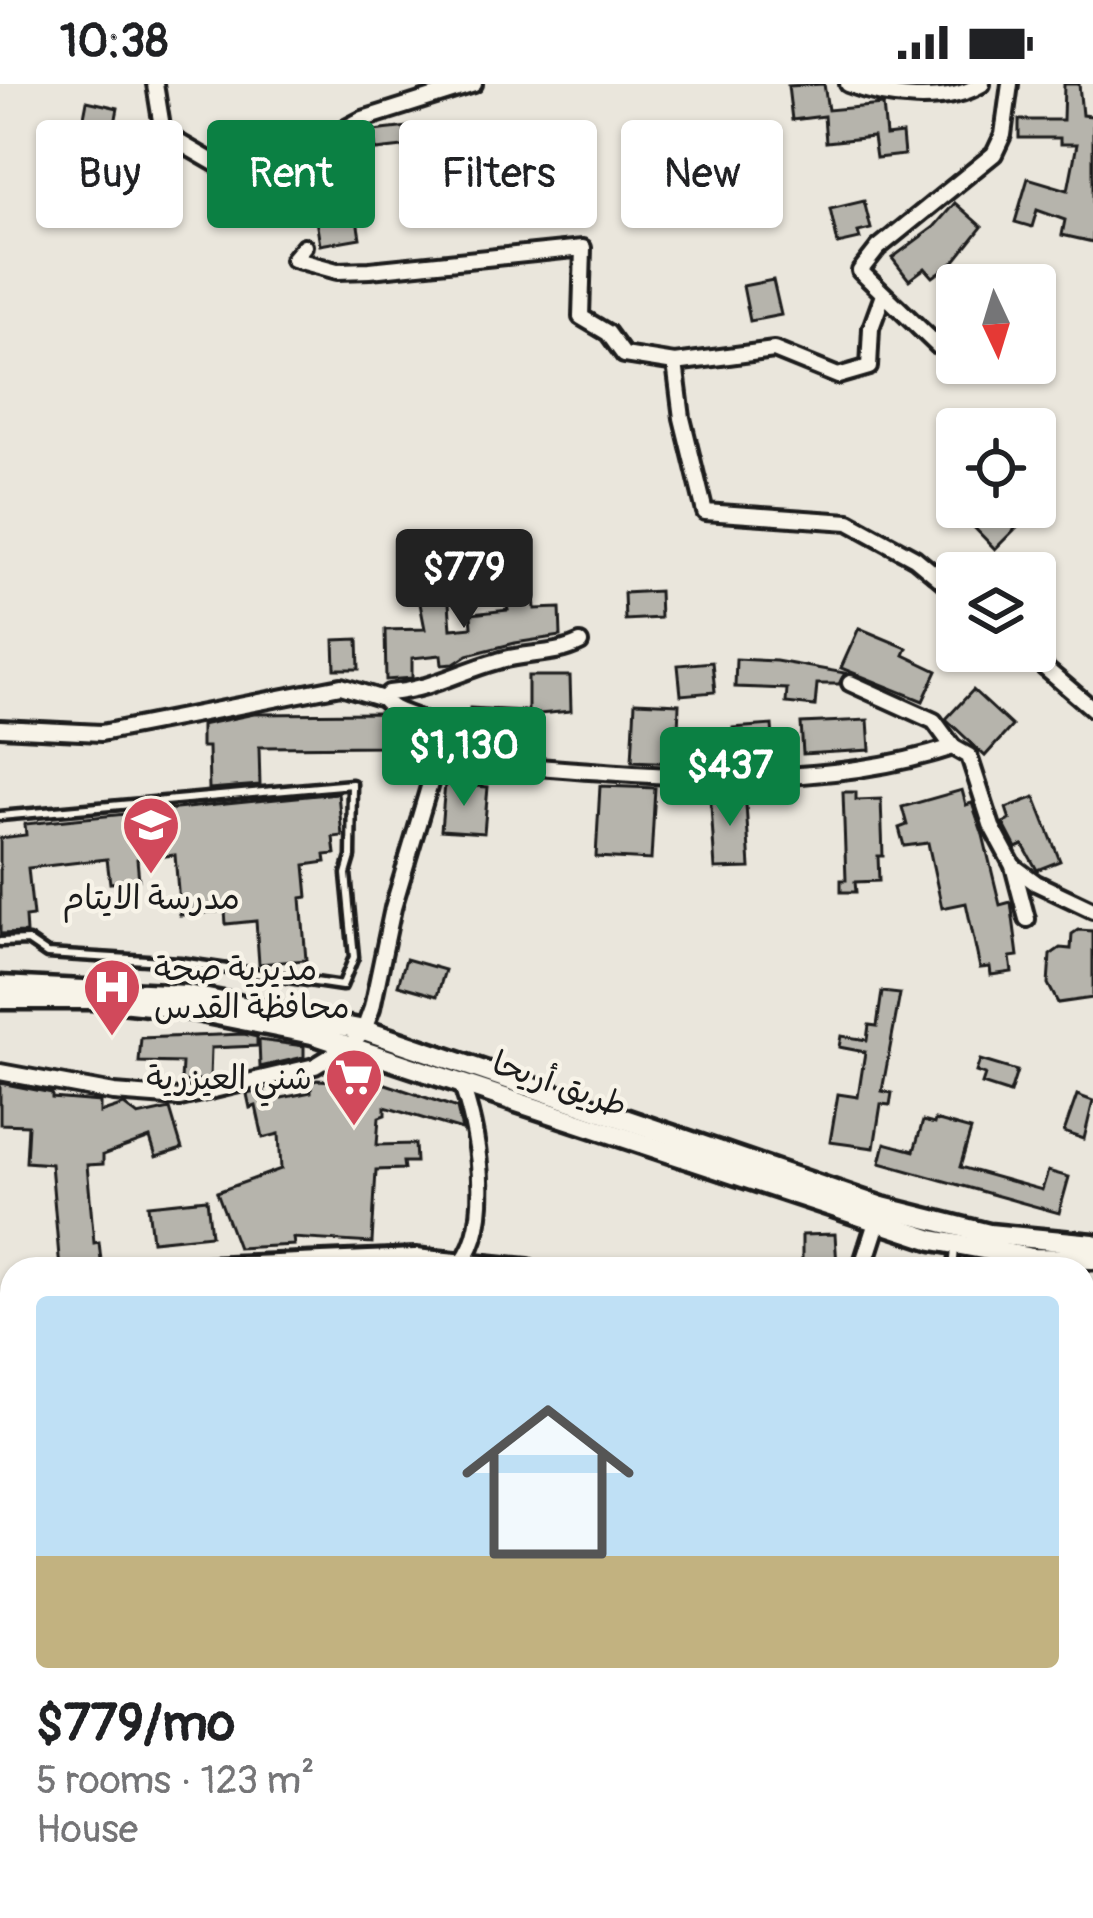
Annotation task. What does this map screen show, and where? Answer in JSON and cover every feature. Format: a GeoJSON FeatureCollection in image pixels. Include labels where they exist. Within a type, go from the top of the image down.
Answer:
{"type":"FeatureCollection","features":[{"type":"Feature","properties":{"kind":"main road","name":"طريق أريحا"},"geometry":{"type":"LineString","coordinates":[[0,986],[187,995],[358,1037],[955,1245],[1026,1257]]}},
{"type":"Feature","properties":{"kind":"main road","name":"طريق أريحا"},"geometry":{"type":"LineString","coordinates":[[0,999],[92,999],[358,1037],[460,1081],[879,1215],[989,1234],[1093,1244]]}},
{"type":"Feature","properties":{"kind":"street"},"geometry":{"type":"LineString","coordinates":[[155,84],[163,133],[237,176],[283,161],[363,119],[474,84]]}},
{"type":"Feature","properties":{"kind":"street"},"geometry":{"type":"LineString","coordinates":[[848,84],[875,94],[926,97],[970,91],[982,84]]}},
{"type":"Feature","properties":{"kind":"street"},"geometry":{"type":"LineString","coordinates":[[936,344],[860,271],[878,248],[994,154],[1003,135],[1010,84]]}},
{"type":"Feature","properties":{"kind":"street"},"geometry":{"type":"LineString","coordinates":[[304,246],[293,259],[337,271],[583,248],[580,317],[608,333],[624,356],[675,363],[774,350],[838,376],[869,367],[871,328],[883,296]]}},
{"type":"Feature","properties":{"kind":"street"},"geometry":{"type":"LineString","coordinates":[[675,363],[682,418],[705,512],[849,522],[915,558],[936,576]]}},
{"type":"Feature","properties":{"kind":"street"},"geometry":{"type":"LineString","coordinates":[[383,699],[389,693],[448,682],[496,661],[563,652],[580,644]]}},
{"type":"Feature","properties":{"kind":"street"},"geometry":{"type":"LineString","coordinates":[[1050,672],[1093,709]]}},
{"type":"Feature","properties":{"kind":"street"},"geometry":{"type":"LineString","coordinates":[[850,683],[934,722],[953,747],[969,756],[992,826],[1013,866],[1027,919]]}},
{"type":"Feature","properties":{"kind":"street"},"geometry":{"type":"LineString","coordinates":[[0,728],[101,733],[189,712],[341,686],[426,719],[439,735],[358,1037],[315,1066],[180,1098],[114,1093],[0,1072]]}},
{"type":"Feature","properties":{"kind":"street"},"geometry":{"type":"LineString","coordinates":[[436,760],[716,775],[822,773],[898,765],[953,747]]}},
{"type":"Feature","properties":{"kind":"street"},"geometry":{"type":"LineString","coordinates":[[1013,866],[1036,884],[1093,910]]}},
{"type":"Feature","properties":{"kind":"street"},"geometry":{"type":"LineString","coordinates":[[460,1081],[470,1105],[482,1204],[473,1248],[466,1257]]}},
{"type":"Feature","properties":{"kind":"street"},"geometry":{"type":"LineString","coordinates":[[866,1257],[879,1215]]}},
{"type":"Feature","properties":{"kind":"lane"},"geometry":{"type":"LineString","coordinates":[[0,816],[352,784],[352,857],[346,874],[354,956],[342,986],[180,962],[47,954],[28,941],[0,942]]}},
{"type":"Feature","properties":{"kind":"lane"},"geometry":{"type":"LineString","coordinates":[[954,1257],[955,1245]]}},
{"type":"Feature","properties":{"kind":"building"},"geometry":{"type":"Polygon","coordinates":[[[824,84],[828,110],[883,105],[886,136],[902,134],[904,155],[876,158],[873,137],[826,142],[824,116],[792,120],[788,86],[824,84]]]}},
{"type":"Feature","properties":{"kind":"building"},"geometry":{"type":"Polygon","coordinates":[[[1064,84],[1079,84],[1082,115],[1093,116],[1093,242],[1062,235],[1065,220],[1037,210],[1032,227],[1015,222],[1028,178],[1068,190],[1077,144],[1060,144],[1060,138],[1019,138],[1019,120],[1063,120],[1064,84]]]}},
{"type":"Feature","properties":{"kind":"building"},"geometry":{"type":"Polygon","coordinates":[[[87,101],[118,108],[116,120],[83,120],[87,101]]]}},
{"type":"Feature","properties":{"kind":"building"},"geometry":{"type":"Polygon","coordinates":[[[399,128],[399,147],[376,150],[375,131],[399,128]]]}},
{"type":"Feature","properties":{"kind":"building"},"geometry":{"type":"Polygon","coordinates":[[[864,201],[871,229],[858,232],[860,239],[838,244],[830,209],[864,201]]]}},
{"type":"Feature","properties":{"kind":"building"},"geometry":{"type":"Polygon","coordinates":[[[955,203],[982,227],[955,261],[936,264],[933,277],[925,268],[909,280],[892,258],[934,227],[955,203]]]}},
{"type":"Feature","properties":{"kind":"building"},"geometry":{"type":"Polygon","coordinates":[[[317,228],[358,228],[360,238],[320,245],[317,228]]]}},
{"type":"Feature","properties":{"kind":"building"},"geometry":{"type":"Polygon","coordinates":[[[773,280],[781,315],[750,321],[743,286],[773,280]]]}},
{"type":"Feature","properties":{"kind":"building"},"geometry":{"type":"Polygon","coordinates":[[[975,528],[1016,528],[995,549],[975,528]]]}},
{"type":"Feature","properties":{"kind":"building"},"geometry":{"type":"Polygon","coordinates":[[[447,577],[451,629],[472,627],[471,614],[508,610],[507,606],[519,605],[518,597],[534,595],[535,609],[560,608],[561,636],[468,655],[454,664],[442,665],[441,655],[412,658],[412,678],[386,680],[385,630],[425,629],[416,583],[447,577]]]}},
{"type":"Feature","properties":{"kind":"building"},"geometry":{"type":"Polygon","coordinates":[[[659,591],[660,618],[625,620],[624,593],[659,591]]]}},
{"type":"Feature","properties":{"kind":"building"},"geometry":{"type":"Polygon","coordinates":[[[859,628],[907,648],[904,655],[937,672],[923,701],[841,668],[859,628]]]}},
{"type":"Feature","properties":{"kind":"building"},"geometry":{"type":"Polygon","coordinates":[[[358,639],[359,669],[335,669],[334,640],[358,639]]]}},
{"type":"Feature","properties":{"kind":"building"},"geometry":{"type":"Polygon","coordinates":[[[736,659],[845,673],[839,684],[817,684],[815,706],[786,703],[787,689],[735,687],[736,659]]]}},
{"type":"Feature","properties":{"kind":"building"},"geometry":{"type":"Polygon","coordinates":[[[712,662],[715,692],[681,695],[678,665],[712,662]]]}},
{"type":"Feature","properties":{"kind":"building"},"geometry":{"type":"Polygon","coordinates":[[[528,676],[570,676],[571,711],[528,715],[528,676]]]}},
{"type":"Feature","properties":{"kind":"building"},"geometry":{"type":"Polygon","coordinates":[[[973,690],[1012,726],[985,756],[946,719],[973,690]]]}},
{"type":"Feature","properties":{"kind":"building"},"geometry":{"type":"Polygon","coordinates":[[[635,702],[679,704],[678,732],[718,729],[721,754],[676,757],[676,763],[632,761],[635,702]]]}},
{"type":"Feature","properties":{"kind":"building"},"geometry":{"type":"Polygon","coordinates":[[[470,708],[524,711],[523,745],[468,742],[470,708]]]}},
{"type":"Feature","properties":{"kind":"building"},"geometry":{"type":"Polygon","coordinates":[[[381,713],[387,717],[387,746],[259,747],[260,785],[209,789],[208,747],[201,747],[201,725],[254,714],[381,713]]]}},
{"type":"Feature","properties":{"kind":"building"},"geometry":{"type":"Polygon","coordinates":[[[868,720],[870,750],[803,754],[801,723],[868,720]]]}},
{"type":"Feature","properties":{"kind":"building"},"geometry":{"type":"Polygon","coordinates":[[[772,725],[774,752],[793,752],[793,764],[746,766],[745,752],[732,753],[733,728],[772,725]]]}},
{"type":"Feature","properties":{"kind":"building"},"geometry":{"type":"Polygon","coordinates":[[[445,784],[488,787],[484,833],[441,830],[445,784]]]}},
{"type":"Feature","properties":{"kind":"building"},"geometry":{"type":"Polygon","coordinates":[[[600,786],[655,788],[651,860],[596,857],[600,786]]]}},
{"type":"Feature","properties":{"kind":"building"},"geometry":{"type":"Polygon","coordinates":[[[745,788],[750,868],[715,869],[710,789],[745,788]]]}},
{"type":"Feature","properties":{"kind":"building"},"geometry":{"type":"Polygon","coordinates":[[[962,790],[983,835],[1000,905],[1011,902],[1018,956],[1010,957],[1012,972],[991,975],[990,967],[980,968],[966,903],[942,908],[928,843],[904,846],[899,828],[907,825],[902,807],[962,790]]]}},
{"type":"Feature","properties":{"kind":"building"},"geometry":{"type":"Polygon","coordinates":[[[843,792],[856,792],[856,800],[881,799],[879,881],[855,882],[856,892],[841,892],[841,880],[846,880],[843,792]]]}},
{"type":"Feature","properties":{"kind":"building"},"geometry":{"type":"Polygon","coordinates":[[[338,793],[342,836],[333,837],[335,854],[325,855],[326,862],[305,865],[308,897],[301,898],[306,960],[259,964],[256,921],[226,924],[225,911],[180,915],[175,855],[137,859],[139,880],[110,883],[107,859],[28,868],[33,916],[25,917],[26,933],[0,934],[0,838],[26,835],[25,824],[338,793]]]}},
{"type":"Feature","properties":{"kind":"building"},"geometry":{"type":"Polygon","coordinates":[[[1035,797],[1060,861],[1037,870],[1023,845],[1016,848],[1003,823],[1010,820],[1006,808],[1035,797]]]}},
{"type":"Feature","properties":{"kind":"building"},"geometry":{"type":"Polygon","coordinates":[[[1093,931],[1093,998],[1058,1003],[1048,984],[1050,955],[1060,948],[1071,949],[1072,934],[1093,931]]]}},
{"type":"Feature","properties":{"kind":"building"},"geometry":{"type":"Polygon","coordinates":[[[406,959],[445,970],[437,996],[398,985],[406,959]]]}},
{"type":"Feature","properties":{"kind":"building"},"geometry":{"type":"Polygon","coordinates":[[[882,992],[900,994],[882,1091],[892,1093],[890,1105],[881,1104],[874,1148],[830,1142],[838,1094],[858,1097],[865,1052],[839,1047],[841,1036],[867,1040],[869,1025],[877,1026],[882,992]]]}},
{"type":"Feature","properties":{"kind":"building"},"geometry":{"type":"Polygon","coordinates":[[[257,1037],[257,1046],[211,1048],[210,1079],[181,1082],[182,1063],[139,1062],[141,1038],[257,1037]]]}},
{"type":"Feature","properties":{"kind":"building"},"geometry":{"type":"Polygon","coordinates":[[[259,1040],[304,1046],[304,1057],[260,1067],[259,1040]]]}},
{"type":"Feature","properties":{"kind":"building"},"geometry":{"type":"Polygon","coordinates":[[[980,1060],[1017,1071],[1010,1093],[982,1084],[985,1075],[976,1072],[980,1060]]]}},
{"type":"Feature","properties":{"kind":"building"},"geometry":{"type":"Polygon","coordinates":[[[311,1082],[386,1084],[457,1108],[462,1130],[385,1107],[385,1115],[379,1117],[377,1145],[415,1144],[416,1162],[403,1162],[404,1169],[376,1170],[372,1243],[293,1238],[294,1245],[238,1248],[217,1192],[281,1169],[279,1134],[263,1138],[256,1106],[250,1108],[247,1094],[264,1090],[267,1101],[311,1092],[311,1082]]]}},
{"type":"Feature","properties":{"kind":"building"},"geometry":{"type":"Polygon","coordinates":[[[0,1083],[52,1093],[52,1098],[100,1102],[100,1113],[124,1105],[138,1116],[170,1109],[182,1149],[156,1157],[150,1138],[103,1155],[103,1164],[87,1165],[94,1243],[99,1242],[101,1257],[59,1257],[51,1164],[26,1162],[28,1125],[0,1124],[0,1083]]]}},
{"type":"Feature","properties":{"kind":"building"},"geometry":{"type":"Polygon","coordinates":[[[1077,1095],[1093,1101],[1084,1139],[1064,1132],[1077,1095]]]}},
{"type":"Feature","properties":{"kind":"building"},"geometry":{"type":"Polygon","coordinates":[[[935,1120],[971,1130],[960,1167],[1042,1190],[1048,1171],[1069,1177],[1059,1213],[880,1163],[885,1143],[914,1151],[923,1121],[934,1124],[935,1120]]]}},
{"type":"Feature","properties":{"kind":"building"},"geometry":{"type":"Polygon","coordinates":[[[207,1199],[211,1235],[152,1241],[148,1205],[207,1199]]]}},
{"type":"Feature","properties":{"kind":"building"},"geometry":{"type":"Polygon","coordinates":[[[835,1234],[836,1257],[802,1257],[802,1235],[835,1234]]]}},
{"type":"Feature","properties":{"kind":"place","name":"مدرسة الايتام"},"geometry":{"type":"Point","coordinates":[151,876]}},
{"type":"Feature","properties":{"kind":"place","name":"مديرية صحة محافظة القدس"},"geometry":{"type":"Point","coordinates":[112,1038]}},
{"type":"Feature","properties":{"kind":"place","name":"شني العيزرية"},"geometry":{"type":"Point","coordinates":[354,1128]}}]}
